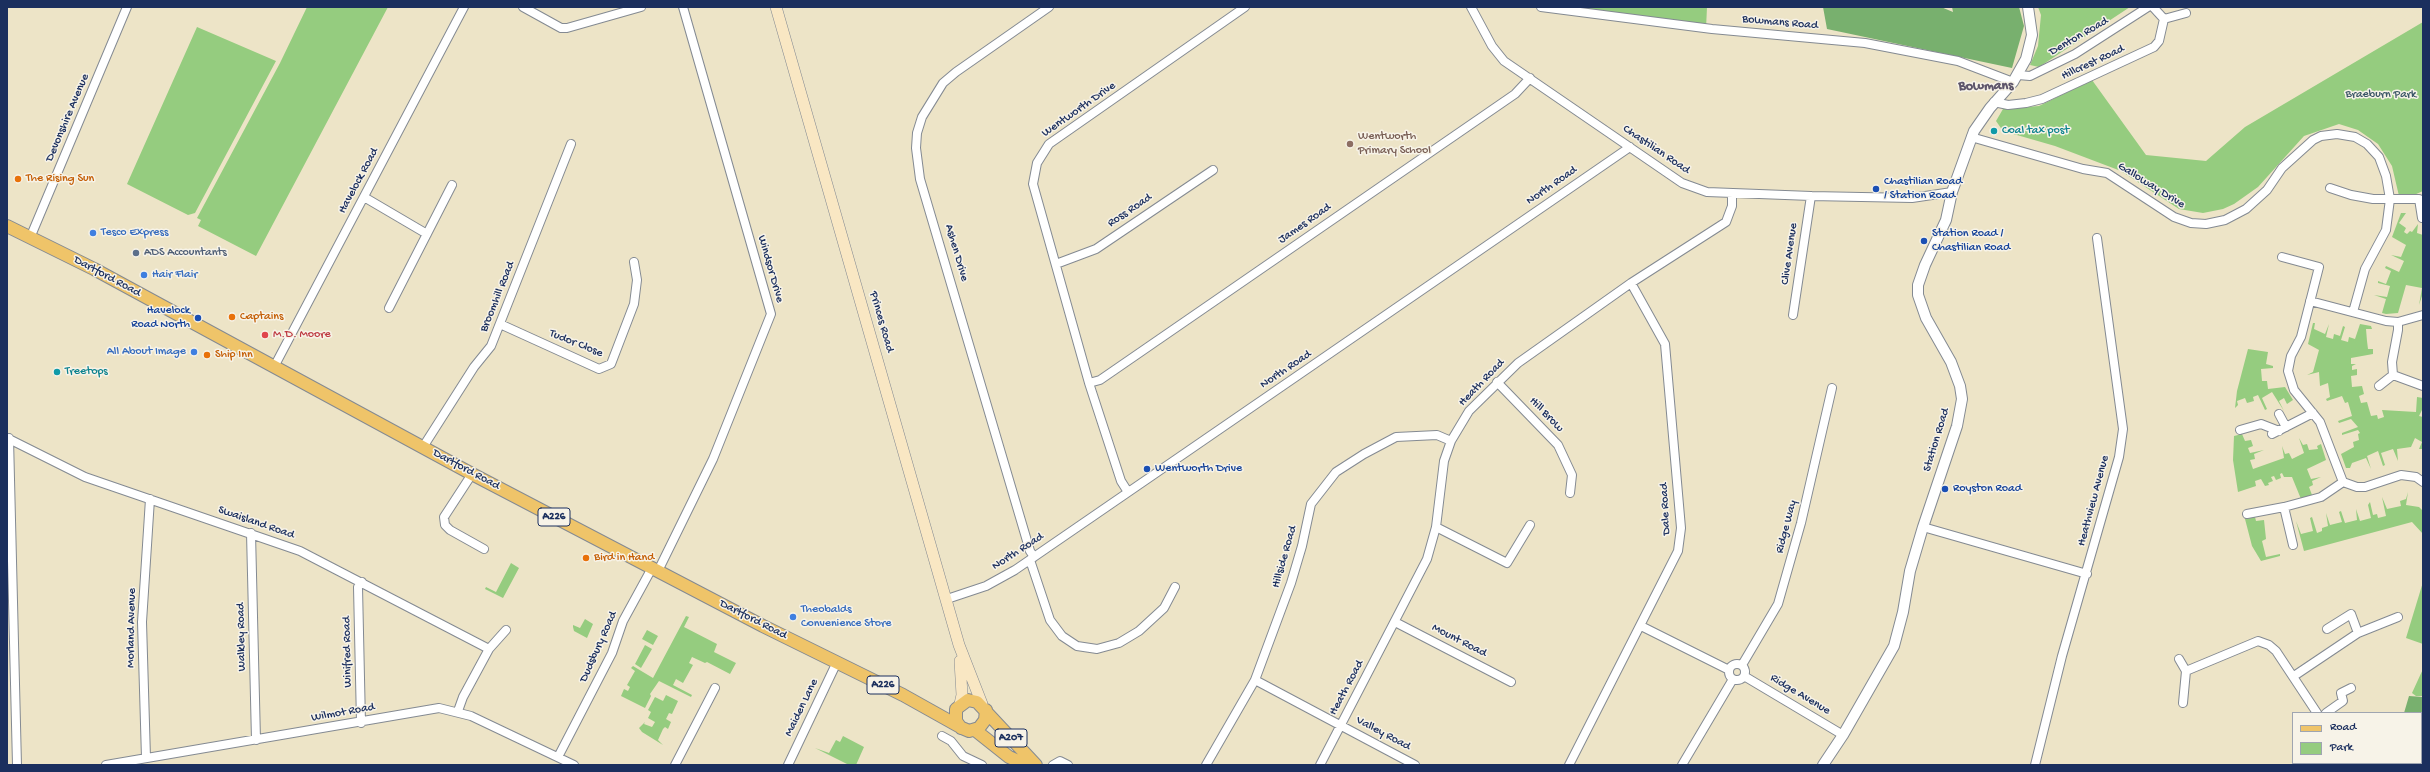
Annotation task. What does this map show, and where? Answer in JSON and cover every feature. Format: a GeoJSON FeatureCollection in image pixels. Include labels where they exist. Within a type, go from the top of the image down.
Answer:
{"type":"FeatureCollection","features":[{"type":"Feature","properties":{"kind":"main road","name":"Princes Road"},"geometry":{"type":"LineString","coordinates":[[776,7],[959,645],[984,707]]}},
{"type":"Feature","properties":{"kind":"main road","name":"Dartford Road"},"geometry":{"type":"LineString","coordinates":[[7,226],[94,269],[472,474],[763,626],[928,708],[962,728]]}},
{"type":"Feature","properties":{"kind":"main road","name":"Princes Road"},"geometry":{"type":"LineString","coordinates":[[958,706],[962,683],[959,645]]}},
{"type":"Feature","properties":{"kind":"main road"},"geometry":{"type":"LineString","coordinates":[[962,728],[956,721],[958,706],[968,700],[984,707]]}},
{"type":"Feature","properties":{"kind":"main road","name":"Dartford Road"},"geometry":{"type":"LineString","coordinates":[[928,708],[949,710],[958,706]]}},
{"type":"Feature","properties":{"kind":"main road","name":"A207"},"geometry":{"type":"LineString","coordinates":[[975,730],[983,725],[986,717],[984,707]]}},
{"type":"Feature","properties":{"kind":"main road","name":"A207"},"geometry":{"type":"LineString","coordinates":[[984,707],[1036,765]]}},
{"type":"Feature","properties":{"kind":"main road","name":"A207"},"geometry":{"type":"LineString","coordinates":[[962,728],[975,730],[1007,761],[1027,765]]}},
{"type":"Feature","properties":{"kind":"street","name":"Devonshire Avenue"},"geometry":{"type":"LineString","coordinates":[[30,238],[127,7]]}},
{"type":"Feature","properties":{"kind":"street","name":"Havelock Road"},"geometry":{"type":"LineString","coordinates":[[274,366],[464,7]]}},
{"type":"Feature","properties":{"kind":"street"},"geometry":{"type":"LineString","coordinates":[[523,7],[561,28],[567,28],[641,7]]}},
{"type":"Feature","properties":{"kind":"street","name":"Windsor Drive"},"geometry":{"type":"LineString","coordinates":[[655,569],[714,459],[771,314],[683,7]]}},
{"type":"Feature","properties":{"kind":"street","name":"Ashen Drive"},"geometry":{"type":"LineString","coordinates":[[1049,7],[956,72],[943,84],[922,117],[917,133],[916,148],[920,179],[1050,620],[1062,636],[1077,646],[1097,649],[1119,643],[1139,631],[1164,608],[1175,587]]}},
{"type":"Feature","properties":{"kind":"street","name":"Wentworth Drive"},"geometry":{"type":"LineString","coordinates":[[1128,492],[1121,481],[1090,383],[1056,264],[1034,184],[1037,163],[1049,144],[1245,7]]}},
{"type":"Feature","properties":{"kind":"street","name":"Chastilian Road"},"geometry":{"type":"LineString","coordinates":[[1471,7],[1492,46],[1504,61],[1682,183],[1707,192],[1811,196],[1912,198],[1952,192]]}},
{"type":"Feature","properties":{"kind":"street","name":"Bowmans Road"},"geometry":{"type":"LineString","coordinates":[[1541,7],[1712,30],[1865,43],[1958,61],[2016,78]]}},
{"type":"Feature","properties":{"kind":"street"},"geometry":{"type":"LineString","coordinates":[[2016,78],[2031,43],[2031,22],[2028,7]]}},
{"type":"Feature","properties":{"kind":"street","name":"Denton Road"},"geometry":{"type":"LineString","coordinates":[[2016,78],[2030,76],[2068,58],[2104,38],[2148,7]]}},
{"type":"Feature","properties":{"kind":"street"},"geometry":{"type":"LineString","coordinates":[[2153,7],[2164,19],[2186,13]]}},
{"type":"Feature","properties":{"kind":"street","name":"Hillcrest Road"},"geometry":{"type":"LineString","coordinates":[[1994,102],[2026,103],[2042,99],[2154,47],[2159,41],[2164,19]]}},
{"type":"Feature","properties":{"kind":"street","name":"James Road"},"geometry":{"type":"LineString","coordinates":[[1090,383],[1100,380],[1509,98],[1530,78]]}},
{"type":"Feature","properties":{"kind":"street","name":"Station Road"},"geometry":{"type":"LineString","coordinates":[[1823,765],[1843,735],[1894,646],[1903,612],[1910,571],[1923,526],[1957,426],[1962,399],[1956,373],[1926,318],[1918,295],[1921,274],[1946,220],[1952,192],[1971,137],[1994,102],[2016,78]]}},
{"type":"Feature","properties":{"kind":"street","name":"Galloway Drive"},"geometry":{"type":"LineString","coordinates":[[1971,137],[2083,169],[2107,173],[2174,217],[2191,223],[2206,224],[2225,220],[2246,209],[2267,190],[2282,168],[2313,140],[2327,135],[2346,134],[2362,140],[2374,151],[2383,166],[2390,199],[2386,230],[2363,275],[2352,312]]}},
{"type":"Feature","properties":{"kind":"street","name":"Broomhill Road"},"geometry":{"type":"LineString","coordinates":[[423,447],[474,367],[491,346],[571,144]]}},
{"type":"Feature","properties":{"kind":"street","name":"North Road"},"geometry":{"type":"LineString","coordinates":[[947,599],[995,582],[1032,559],[1630,147]]}},
{"type":"Feature","properties":{"kind":"street","name":"Ross Road"},"geometry":{"type":"LineString","coordinates":[[1056,264],[1096,249],[1213,170]]}},
{"type":"Feature","properties":{"kind":"street"},"geometry":{"type":"LineString","coordinates":[[389,308],[452,185]]}},
{"type":"Feature","properties":{"kind":"street"},"geometry":{"type":"LineString","coordinates":[[2330,188],[2351,195],[2380,200],[2418,200],[2422,218]]}},
{"type":"Feature","properties":{"kind":"street","name":"Heath Road"},"geometry":{"type":"LineString","coordinates":[[1320,765],[1427,559],[1436,527],[1444,461],[1451,441],[1470,411],[1497,382],[1518,363],[1631,283],[1726,222],[1732,206],[1732,193]]}},
{"type":"Feature","properties":{"kind":"street","name":"Clive Avenue"},"geometry":{"type":"LineString","coordinates":[[1793,315],[1811,196]]}},
{"type":"Feature","properties":{"kind":"street"},"geometry":{"type":"LineString","coordinates":[[364,197],[427,234]]}},
{"type":"Feature","properties":{"kind":"street","name":"Heathview Avenue"},"geometry":{"type":"LineString","coordinates":[[2035,765],[2062,656],[2087,574],[2118,457],[2123,429],[2097,238]]}},
{"type":"Feature","properties":{"kind":"street"},"geometry":{"type":"LineString","coordinates":[[2282,257],[2320,267],[2301,337],[2291,356],[2288,371],[2294,390],[2322,426],[2343,482],[2357,487],[2365,487],[2401,475],[2416,477],[2423,482]]}},
{"type":"Feature","properties":{"kind":"street","name":"Tudor Close"},"geometry":{"type":"LineString","coordinates":[[500,324],[599,369],[611,364],[634,304],[636,280],[634,262]]}},
{"type":"Feature","properties":{"kind":"street","name":"Dale Road"},"geometry":{"type":"LineString","coordinates":[[1569,765],[1642,626],[1678,551],[1681,528],[1665,344],[1631,283]]}},
{"type":"Feature","properties":{"kind":"street"},"geometry":{"type":"LineString","coordinates":[[2310,301],[2374,319],[2398,322],[2423,315]]}},
{"type":"Feature","properties":{"kind":"street"},"geometry":{"type":"LineString","coordinates":[[2393,375],[2392,362],[2398,322]]}},
{"type":"Feature","properties":{"kind":"street"},"geometry":{"type":"LineString","coordinates":[[2393,375],[2423,386]]}},
{"type":"Feature","properties":{"kind":"street"},"geometry":{"type":"LineString","coordinates":[[2378,386],[2393,375]]}},
{"type":"Feature","properties":{"kind":"street","name":"Hill Brow"},"geometry":{"type":"LineString","coordinates":[[1497,382],[1558,445],[1572,475],[1570,493]]}},
{"type":"Feature","properties":{"kind":"street","name":"Ridge Way"},"geometry":{"type":"LineString","coordinates":[[1742,665],[1778,604],[1801,523],[1832,388]]}},
{"type":"Feature","properties":{"kind":"street"},"geometry":{"type":"LineString","coordinates":[[2240,430],[2261,424],[2279,431],[2313,413]]}},
{"type":"Feature","properties":{"kind":"street"},"geometry":{"type":"LineString","coordinates":[[2279,414],[2279,431]]}},
{"type":"Feature","properties":{"kind":"street","name":"Hillside Road"},"geometry":{"type":"LineString","coordinates":[[1206,765],[1255,680],[1295,568],[1311,504],[1336,472],[1364,454],[1396,437],[1437,435],[1451,441]]}},
{"type":"Feature","properties":{"kind":"street"},"geometry":{"type":"LineString","coordinates":[[8,438],[17,765]]}},
{"type":"Feature","properties":{"kind":"street","name":"Swaisland Road"},"geometry":{"type":"LineString","coordinates":[[8,438],[85,477],[300,551],[490,649]]}},
{"type":"Feature","properties":{"kind":"street"},"geometry":{"type":"LineString","coordinates":[[472,474],[444,517],[445,525],[450,530],[484,548]]}},
{"type":"Feature","properties":{"kind":"street"},"geometry":{"type":"LineString","coordinates":[[2246,514],[2284,508],[2316,500],[2343,482]]}},
{"type":"Feature","properties":{"kind":"street","name":"Morland Avenue"},"geometry":{"type":"LineString","coordinates":[[142,761],[142,622],[150,499]]}},
{"type":"Feature","properties":{"kind":"street"},"geometry":{"type":"LineString","coordinates":[[2284,508],[2293,545]]}},
{"type":"Feature","properties":{"kind":"street"},"geometry":{"type":"LineString","coordinates":[[1436,527],[1507,563],[1530,525]]}},
{"type":"Feature","properties":{"kind":"street"},"geometry":{"type":"LineString","coordinates":[[1923,526],[2087,574]]}},
{"type":"Feature","properties":{"kind":"street","name":"Walkley Road"},"geometry":{"type":"LineString","coordinates":[[251,533],[256,740]]}},
{"type":"Feature","properties":{"kind":"street","name":"Dudsbury Road"},"geometry":{"type":"LineString","coordinates":[[558,757],[612,653],[623,622],[655,569]]}},
{"type":"Feature","properties":{"kind":"street","name":"Winifred Road"},"geometry":{"type":"LineString","coordinates":[[361,723],[358,587],[362,582]]}},
{"type":"Feature","properties":{"kind":"street"},"geometry":{"type":"LineString","coordinates":[[2327,629],[2350,614],[2358,633]]}},
{"type":"Feature","properties":{"kind":"street"},"geometry":{"type":"LineString","coordinates":[[2294,676],[2358,633],[2398,617]]}},
{"type":"Feature","properties":{"kind":"street","name":"Mount Road"},"geometry":{"type":"LineString","coordinates":[[1395,622],[1511,682]]}},
{"type":"Feature","properties":{"kind":"street"},"geometry":{"type":"LineString","coordinates":[[1642,626],[1729,670]]}},
{"type":"Feature","properties":{"kind":"street"},"geometry":{"type":"LineString","coordinates":[[458,711],[463,697],[490,649],[506,630]]}},
{"type":"Feature","properties":{"kind":"street"},"geometry":{"type":"LineString","coordinates":[[2186,671],[2245,645],[2258,641],[2269,645],[2276,651],[2294,676],[2316,712]]}},
{"type":"Feature","properties":{"kind":"street"},"geometry":{"type":"LineString","coordinates":[[2179,659],[2186,671],[2183,703]]}},
{"type":"Feature","properties":{"kind":"street","name":"Maiden Lane"},"geometry":{"type":"LineString","coordinates":[[788,765],[838,662]]}},
{"type":"Feature","properties":{"kind":"street"},"geometry":{"type":"LineString","coordinates":[[1735,664],[1742,665],[1745,672],[1744,676],[1740,680],[1733,679],[1729,675],[1729,670],[1735,664]]}},
{"type":"Feature","properties":{"kind":"street","name":"Ridge Avenue"},"geometry":{"type":"LineString","coordinates":[[1744,676],[1843,735]]}},
{"type":"Feature","properties":{"kind":"street"},"geometry":{"type":"LineString","coordinates":[[1682,765],[1733,679]]}},
{"type":"Feature","properties":{"kind":"street","name":"Valley Road"},"geometry":{"type":"LineString","coordinates":[[1255,680],[1415,765]]}},
{"type":"Feature","properties":{"kind":"street"},"geometry":{"type":"LineString","coordinates":[[675,765],[715,688]]}},
{"type":"Feature","properties":{"kind":"street"},"geometry":{"type":"LineString","coordinates":[[2327,712],[2343,701],[2341,693],[2351,688]]}},
{"type":"Feature","properties":{"kind":"street","name":"Wilmot Road"},"geometry":{"type":"LineString","coordinates":[[106,765],[142,761],[439,708],[458,711],[574,765]]}},
{"type":"Feature","properties":{"kind":"street"},"geometry":{"type":"LineString","coordinates":[[942,736],[950,741],[963,756],[982,765]]}},
{"type":"Feature","properties":{"kind":"street"},"geometry":{"type":"LineString","coordinates":[[1053,765],[1060,761],[1068,765]]}},
{"type":"Feature","properties":{"kind":"green space"},"geometry":{"type":"Polygon","coordinates":[[[307,7],[388,7],[256,256],[198,226],[201,220],[197,218],[280,63],[307,7]]]}},
{"type":"Feature","properties":{"kind":"green space"},"geometry":{"type":"Polygon","coordinates":[[[1564,7],[1707,7],[1706,29],[1564,7]]]}},
{"type":"Feature","properties":{"kind":"green space"},"geometry":{"type":"Polygon","coordinates":[[[1823,7],[1941,7],[1953,12],[1952,7],[2019,7],[2024,26],[2012,68],[1827,29],[1823,7]]]}},
{"type":"Feature","properties":{"kind":"green space"},"geometry":{"type":"Polygon","coordinates":[[[2038,7],[2130,7],[2039,67],[2030,65],[2038,46],[2041,15],[2038,7]]]}},
{"type":"Feature","properties":{"kind":"green space","name":"Braeburn Park"},"geometry":{"type":"Polygon","coordinates":[[[2423,22],[2423,191],[2414,195],[2399,196],[2392,166],[2378,144],[2358,130],[2339,124],[2304,136],[2258,187],[2234,204],[2223,209],[2203,213],[2179,209],[2121,171],[2055,146],[2003,131],[1996,121],[2003,109],[2039,106],[2092,80],[2146,155],[2206,161],[2245,127],[2423,22]]]}},
{"type":"Feature","properties":{"kind":"green space"},"geometry":{"type":"Polygon","coordinates":[[[197,27],[276,61],[195,213],[188,215],[127,184],[197,27]]]}},
{"type":"Feature","properties":{"kind":"green space"},"geometry":{"type":"Polygon","coordinates":[[[2401,213],[2406,213],[2399,223],[2406,228],[2404,232],[2407,234],[2410,231],[2412,232],[2418,224],[2417,233],[2423,235],[2423,293],[2419,305],[2422,288],[2406,285],[2398,313],[2386,314],[2382,313],[2386,299],[2374,295],[2387,297],[2390,286],[2378,283],[2378,281],[2386,284],[2391,271],[2385,268],[2386,266],[2399,272],[2404,261],[2391,255],[2401,257],[2406,245],[2392,237],[2401,213]]]}},
{"type":"Feature","properties":{"kind":"green space"},"geometry":{"type":"Polygon","coordinates":[[[2313,323],[2315,323],[2314,329],[2325,334],[2329,324],[2326,337],[2333,339],[2334,334],[2340,336],[2343,326],[2345,327],[2341,340],[2348,342],[2349,337],[2355,339],[2360,324],[2371,326],[2372,329],[2366,329],[2368,349],[2373,349],[2373,354],[2351,358],[2351,364],[2356,364],[2352,366],[2352,370],[2357,369],[2357,375],[2351,376],[2352,387],[2362,386],[2364,394],[2359,396],[2361,403],[2367,402],[2371,416],[2377,415],[2378,419],[2384,417],[2382,410],[2416,412],[2417,397],[2423,398],[2423,408],[2419,416],[2423,417],[2423,449],[2419,449],[2422,442],[2415,438],[2411,447],[2397,449],[2398,461],[2393,449],[2381,453],[2385,465],[2383,466],[2378,451],[2367,456],[2371,469],[2366,458],[2352,463],[2350,468],[2346,468],[2341,454],[2354,447],[2353,442],[2359,440],[2358,434],[2360,433],[2358,430],[2342,435],[2342,433],[2358,427],[2351,419],[2339,423],[2338,421],[2352,416],[2348,402],[2345,403],[2342,396],[2327,401],[2326,399],[2330,397],[2328,383],[2320,386],[2319,372],[2307,375],[2313,372],[2319,350],[2308,344],[2313,323]]]}},
{"type":"Feature","properties":{"kind":"green space"},"geometry":{"type":"Polygon","coordinates":[[[2248,349],[2268,352],[2266,364],[2273,366],[2273,368],[2261,369],[2262,381],[2267,381],[2268,389],[2285,387],[2293,400],[2287,404],[2284,398],[2279,401],[2284,411],[2272,392],[2262,398],[2267,409],[2265,410],[2258,395],[2253,397],[2254,401],[2247,403],[2245,398],[2237,401],[2238,405],[2235,408],[2237,391],[2248,349]]]}},
{"type":"Feature","properties":{"kind":"green space"},"geometry":{"type":"Polygon","coordinates":[[[2242,434],[2245,441],[2251,440],[2253,446],[2248,448],[2250,453],[2264,450],[2254,454],[2255,459],[2250,460],[2253,469],[2284,458],[2282,446],[2285,454],[2289,453],[2292,459],[2304,453],[2299,438],[2303,445],[2307,444],[2309,450],[2318,449],[2317,446],[2321,444],[2326,460],[2307,469],[2311,479],[2321,477],[2312,481],[2313,485],[2309,487],[2312,495],[2301,499],[2292,477],[2284,477],[2282,473],[2280,474],[2281,478],[2276,480],[2274,476],[2271,477],[2273,481],[2268,483],[2269,485],[2265,486],[2261,479],[2255,481],[2256,486],[2238,492],[2233,460],[2234,436],[2242,434]]]}},
{"type":"Feature","properties":{"kind":"green space"},"geometry":{"type":"Polygon","coordinates":[[[2408,492],[2406,505],[2419,507],[2423,511],[2423,534],[2412,522],[2304,551],[2296,521],[2301,534],[2313,531],[2310,518],[2312,517],[2317,533],[2322,531],[2322,528],[2328,526],[2326,513],[2330,525],[2342,522],[2339,512],[2341,511],[2345,523],[2357,520],[2356,509],[2360,521],[2371,518],[2368,505],[2370,502],[2373,515],[2377,514],[2378,518],[2386,516],[2382,497],[2387,509],[2401,506],[2400,501],[2406,499],[2408,492]]]}},
{"type":"Feature","properties":{"kind":"green space"},"geometry":{"type":"Polygon","coordinates":[[[2255,517],[2256,521],[2264,520],[2266,539],[2262,541],[2266,557],[2280,554],[2280,556],[2261,561],[2252,546],[2245,519],[2255,517]]]}},
{"type":"Feature","properties":{"kind":"green space"},"geometry":{"type":"Polygon","coordinates":[[[511,563],[519,568],[503,598],[485,589],[486,587],[496,592],[511,563]]]}},
{"type":"Feature","properties":{"kind":"green space"},"geometry":{"type":"Polygon","coordinates":[[[2423,582],[2422,590],[2423,644],[2406,638],[2423,582]]]}},
{"type":"Feature","properties":{"kind":"green space"},"geometry":{"type":"Polygon","coordinates":[[[686,616],[689,617],[684,627],[717,644],[714,652],[736,663],[730,674],[707,662],[705,663],[692,657],[689,663],[693,665],[683,683],[676,679],[673,685],[692,695],[691,697],[659,681],[650,694],[651,696],[645,708],[621,696],[624,689],[628,691],[630,687],[627,685],[635,671],[631,668],[633,666],[653,678],[686,616]]]}},
{"type":"Feature","properties":{"kind":"green space"},"geometry":{"type":"Polygon","coordinates":[[[585,619],[593,624],[587,638],[574,631],[573,627],[573,625],[580,628],[585,619]]]}},
{"type":"Feature","properties":{"kind":"green space"},"geometry":{"type":"Polygon","coordinates":[[[647,630],[658,636],[653,645],[642,639],[647,630]]]}},
{"type":"Feature","properties":{"kind":"green space"},"geometry":{"type":"Polygon","coordinates":[[[645,645],[652,649],[641,668],[635,664],[645,645]]]}},
{"type":"Feature","properties":{"kind":"green space"},"geometry":{"type":"Polygon","coordinates":[[[2423,669],[2423,696],[2416,696],[2412,693],[2423,669]]]}},
{"type":"Feature","properties":{"kind":"green space"},"geometry":{"type":"Polygon","coordinates":[[[666,695],[678,701],[672,714],[669,713],[666,719],[671,722],[668,729],[665,727],[663,729],[658,740],[663,745],[642,732],[639,728],[645,722],[644,724],[652,727],[655,722],[648,718],[651,712],[648,710],[655,697],[663,701],[666,695]]]}},
{"type":"Feature","properties":{"kind":"green space"},"geometry":{"type":"Polygon","coordinates":[[[2409,696],[2423,697],[2423,748],[2422,712],[2404,712],[2409,696]]]}},
{"type":"Feature","properties":{"kind":"green space"},"geometry":{"type":"Polygon","coordinates":[[[843,736],[864,747],[856,765],[849,765],[815,748],[829,753],[836,740],[840,742],[843,736]]]}},
{"type":"Feature","properties":{"kind":"place","name":"Coal tax post"},"geometry":{"type":"Point","coordinates":[1994,131]}},
{"type":"Feature","properties":{"kind":"place","name":"Wentworth Primary School"},"geometry":{"type":"Point","coordinates":[1350,144]}},
{"type":"Feature","properties":{"kind":"place","name":"The Rising Sun"},"geometry":{"type":"Point","coordinates":[18,179]}},
{"type":"Feature","properties":{"kind":"place","name":"Chastilian Road / Station Road"},"geometry":{"type":"Point","coordinates":[1876,189]}},
{"type":"Feature","properties":{"kind":"place","name":"Tesco Express"},"geometry":{"type":"Point","coordinates":[93,233]}},
{"type":"Feature","properties":{"kind":"place","name":"Station Road / Chastilian Road"},"geometry":{"type":"Point","coordinates":[1924,241]}},
{"type":"Feature","properties":{"kind":"place","name":"ADS Accountants"},"geometry":{"type":"Point","coordinates":[136,253]}},
{"type":"Feature","properties":{"kind":"place","name":"Hair Flair"},"geometry":{"type":"Point","coordinates":[144,275]}},
{"type":"Feature","properties":{"kind":"place","name":"Captains"},"geometry":{"type":"Point","coordinates":[232,317]}},
{"type":"Feature","properties":{"kind":"place","name":"Havelock Road North"},"geometry":{"type":"Point","coordinates":[198,318]}},
{"type":"Feature","properties":{"kind":"place","name":"M.D. Moore"},"geometry":{"type":"Point","coordinates":[265,335]}},
{"type":"Feature","properties":{"kind":"place","name":"All About Image"},"geometry":{"type":"Point","coordinates":[194,352]}},
{"type":"Feature","properties":{"kind":"place","name":"Ship Inn"},"geometry":{"type":"Point","coordinates":[207,355]}},
{"type":"Feature","properties":{"kind":"place","name":"Treetops"},"geometry":{"type":"Point","coordinates":[57,372]}},
{"type":"Feature","properties":{"kind":"place","name":"Wentworth Drive"},"geometry":{"type":"Point","coordinates":[1147,469]}},
{"type":"Feature","properties":{"kind":"place","name":"Royston Road"},"geometry":{"type":"Point","coordinates":[1945,489]}},
{"type":"Feature","properties":{"kind":"place","name":"Bird in Hand"},"geometry":{"type":"Point","coordinates":[586,558]}},
{"type":"Feature","properties":{"kind":"place","name":"Theobalds Convenience Store"},"geometry":{"type":"Point","coordinates":[793,617]}},
{"type":"Feature","properties":{"kind":"district","name":"Bowmans"},"geometry":{"type":"Point","coordinates":[1986,87]}}]}
